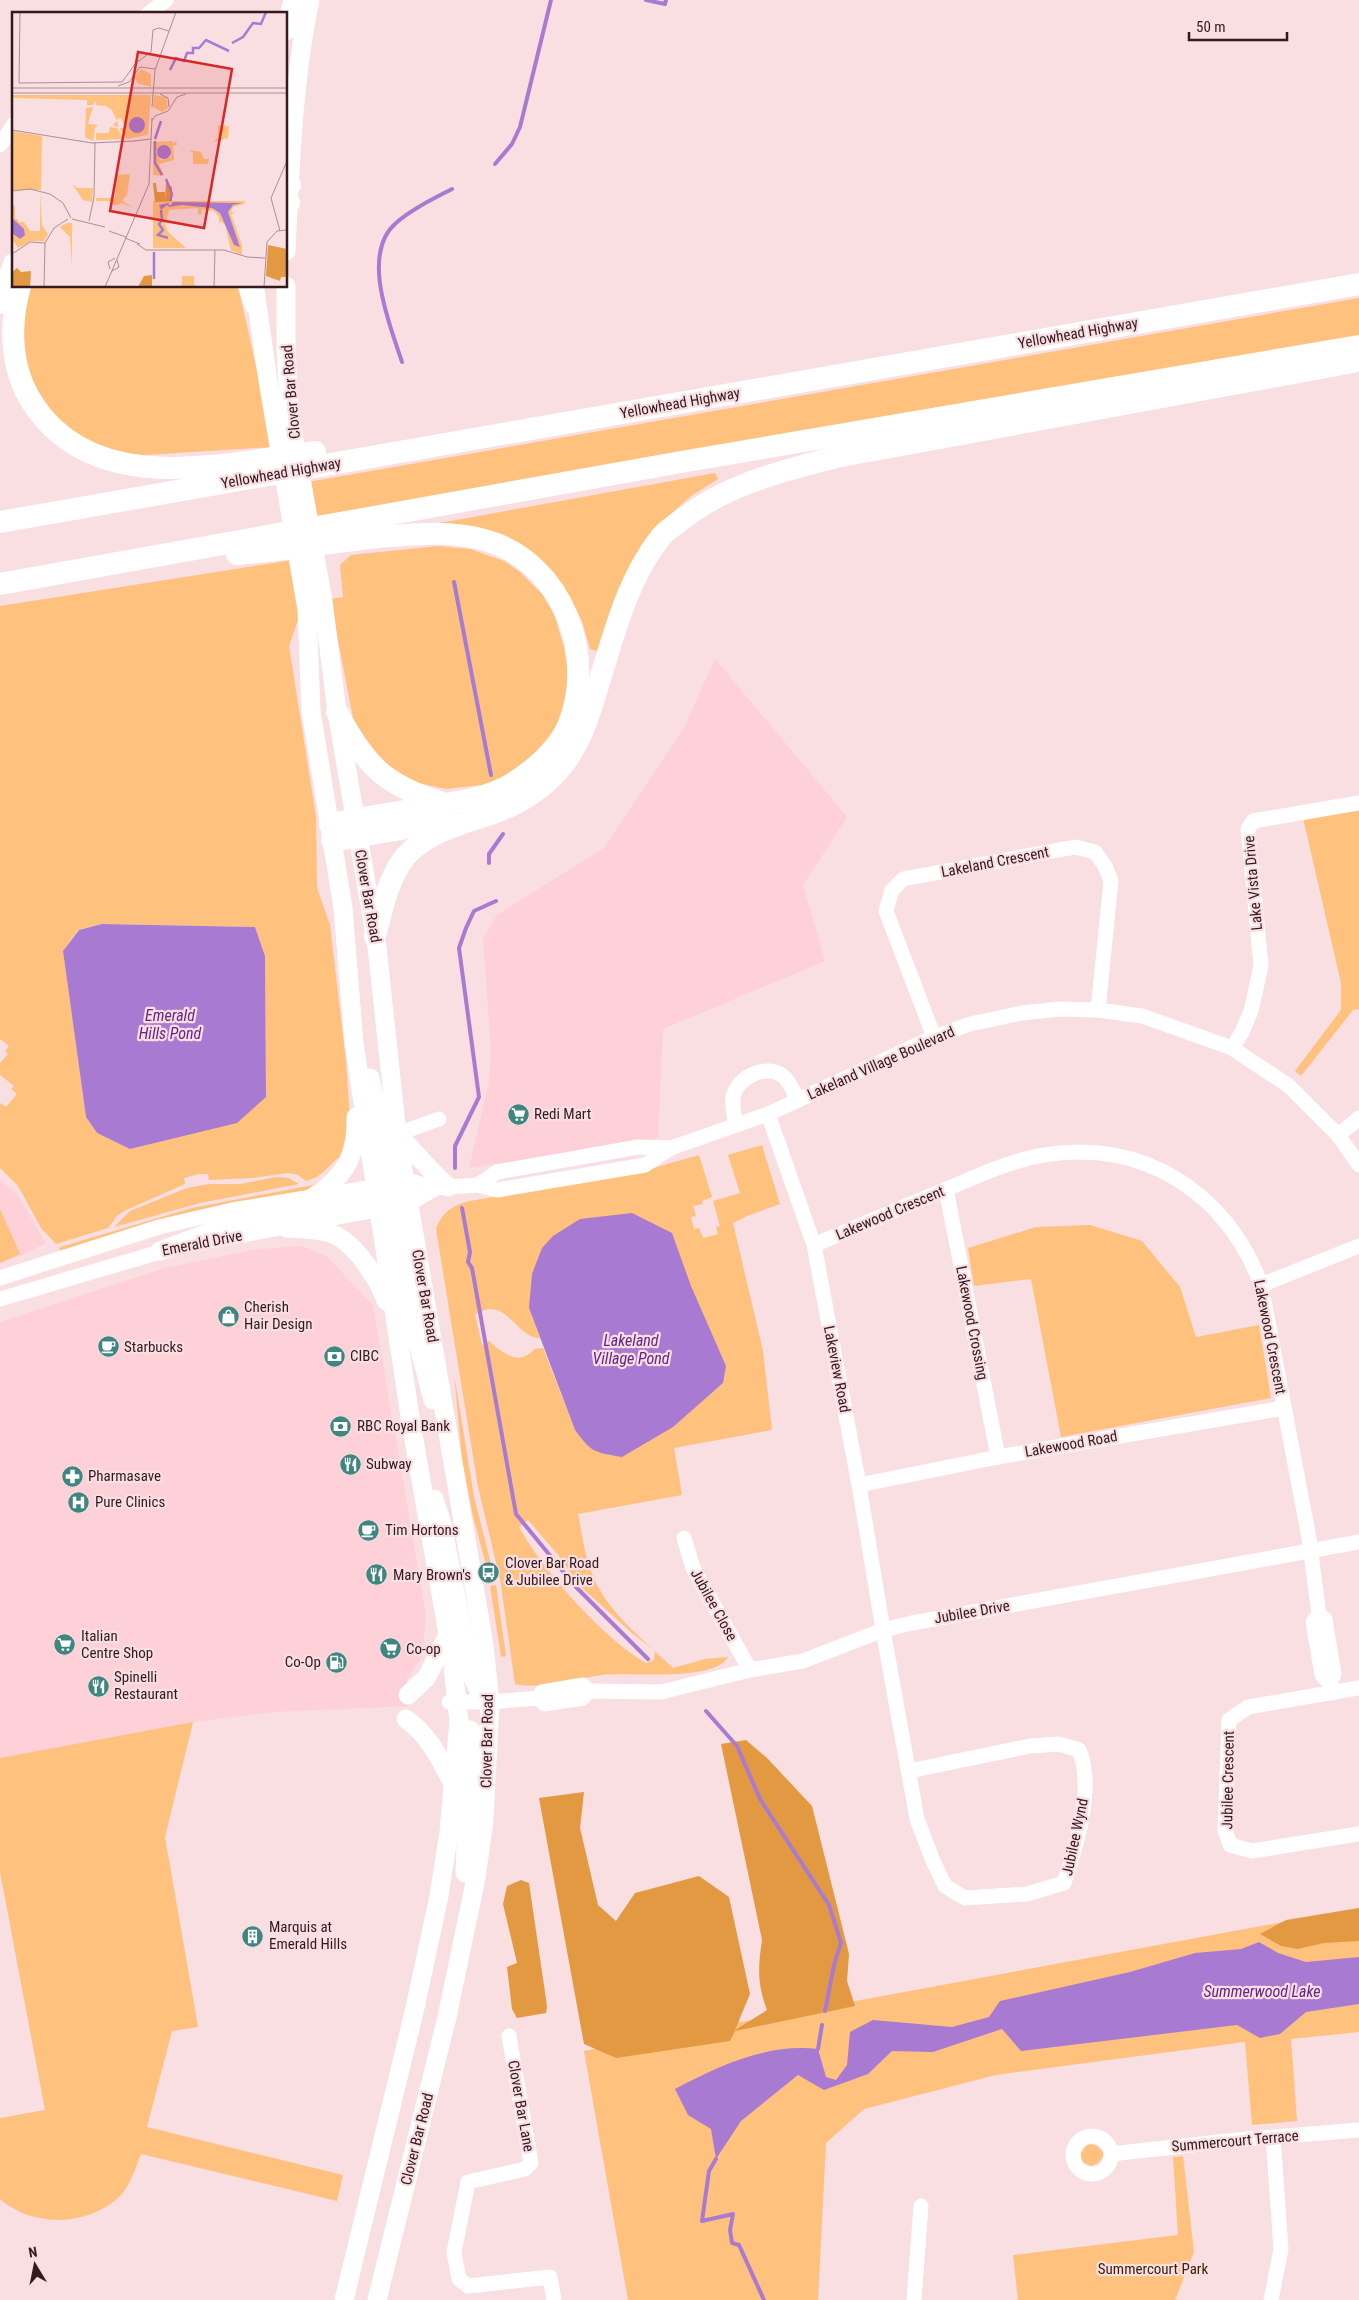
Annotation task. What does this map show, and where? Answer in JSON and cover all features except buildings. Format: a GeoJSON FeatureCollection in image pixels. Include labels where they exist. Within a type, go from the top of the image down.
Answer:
{"type":"FeatureCollection","features":[{"type":"Feature","properties":{"kind":"highway"},"geometry":{"type":"LineString","coordinates":[[0,303],[12,270]]}},
{"type":"Feature","properties":{"kind":"highway","name":"Yellowhead Highway"},"geometry":{"type":"LineString","coordinates":[[0,522],[253,469],[557,424],[1359,284]]}},
{"type":"Feature","properties":{"kind":"highway"},"geometry":{"type":"LineString","coordinates":[[19,288],[14,308],[12,329],[14,356],[27,394],[39,413],[66,439],[85,451],[131,466],[165,468],[206,466],[253,469]]}},
{"type":"Feature","properties":{"kind":"highway"},"geometry":{"type":"LineString","coordinates":[[0,584],[192,550],[214,556],[268,543],[339,532],[1359,346]]}},
{"type":"Feature","properties":{"kind":"highway"},"geometry":{"type":"LineString","coordinates":[[376,936],[391,880],[406,856],[428,838],[502,810],[535,792],[557,772],[574,749],[588,718],[630,590],[661,537],[709,500],[739,486],[780,472],[836,457],[1359,361]]}},
{"type":"Feature","properties":{"kind":"highway"},"geometry":{"type":"LineString","coordinates":[[339,532],[468,535],[508,548],[532,564],[560,599],[571,624],[576,646],[576,701],[567,728],[556,745],[538,765],[512,784],[480,796],[357,828]]}},
{"type":"Feature","properties":{"kind":"highway"},"geometry":{"type":"LineString","coordinates":[[337,712],[359,750],[378,771],[403,788],[446,804]]}},
{"type":"Feature","properties":{"kind":"highway"},"geometry":{"type":"LineString","coordinates":[[331,832],[485,815]]}},
{"type":"Feature","properties":{"kind":"main road"},"geometry":{"type":"LineString","coordinates":[[288,21],[293,0]]}},
{"type":"Feature","properties":{"kind":"main road"},"geometry":{"type":"LineString","coordinates":[[288,194],[302,46],[310,0]]}},
{"type":"Feature","properties":{"kind":"main road","name":"Clover Bar Road"},"geometry":{"type":"LineString","coordinates":[[286,288],[286,352],[290,417],[323,601],[337,712],[376,936],[384,1002],[396,1134],[390,1195],[397,1327],[448,1635],[453,1702],[459,1735],[450,1832],[437,1906],[415,2008],[344,2300]]}},
{"type":"Feature","properties":{"kind":"main road","name":"Clover Bar Road"},"geometry":{"type":"LineString","coordinates":[[253,292],[307,610],[311,711],[343,908],[354,1043],[452,1453],[484,1645],[490,1702],[484,1821],[476,1878],[447,2017],[377,2300]]}},
{"type":"Feature","properties":{"kind":"main road"},"geometry":{"type":"LineString","coordinates":[[312,1198],[340,1176],[347,1166],[354,1147],[356,1127],[354,1043]]}},
{"type":"Feature","properties":{"kind":"main road"},"geometry":{"type":"LineString","coordinates":[[396,1134],[413,1149],[442,1188]]}},
{"type":"Feature","properties":{"kind":"main road"},"geometry":{"type":"LineString","coordinates":[[160,1251],[219,1229],[251,1220],[390,1195]]}},
{"type":"Feature","properties":{"kind":"main road"},"geometry":{"type":"LineString","coordinates":[[287,1228],[328,1232],[356,1251],[381,1286],[397,1327]]}},
{"type":"Feature","properties":{"kind":"main road"},"geometry":{"type":"LineString","coordinates":[[412,1423],[442,1524],[470,1670],[480,1694],[490,1702]]}},
{"type":"Feature","properties":{"kind":"main road"},"geometry":{"type":"LineString","coordinates":[[408,1695],[427,1678],[448,1635]]}},
{"type":"Feature","properties":{"kind":"main road"},"geometry":{"type":"LineString","coordinates":[[453,1702],[467,1717],[471,1734],[464,1930]]}},
{"type":"Feature","properties":{"kind":"main road"},"geometry":{"type":"LineString","coordinates":[[406,1720],[421,1729],[434,1748],[454,1785]]}},
{"type":"Feature","properties":{"kind":"street"},"geometry":{"type":"LineString","coordinates":[[151,12],[166,0]]}},
{"type":"Feature","properties":{"kind":"street"},"geometry":{"type":"LineString","coordinates":[[0,145],[12,127]]}},
{"type":"Feature","properties":{"kind":"street","name":"Lake Vista Drive"},"geometry":{"type":"LineString","coordinates":[[1232,1048],[1241,1034],[1250,1011],[1260,966],[1248,829],[1253,821],[1359,803]]}},
{"type":"Feature","properties":{"kind":"street","name":"Lakeland Crescent"},"geometry":{"type":"LineString","coordinates":[[934,1037],[886,911],[892,890],[904,879],[1075,847],[1095,852],[1105,866],[1111,881],[1098,1010]]}},
{"type":"Feature","properties":{"kind":"street","name":"Lakeland Village Boulevard"},"geometry":{"type":"LineString","coordinates":[[390,1195],[478,1185],[498,1190],[645,1165],[670,1148],[768,1114],[934,1037],[970,1024],[1022,1013],[1059,1009],[1098,1010],[1142,1016],[1232,1048],[1282,1080],[1338,1135],[1359,1165]]}},
{"type":"Feature","properties":{"kind":"street","name":"Lakeland Village Boulevard"},"geometry":{"type":"LineString","coordinates":[[735,1126],[733,1099],[736,1089],[744,1080],[758,1072],[772,1071],[785,1077],[798,1100]]}},
{"type":"Feature","properties":{"kind":"street","name":"Lakeview Road"},"geometry":{"type":"LineString","coordinates":[[768,1114],[814,1245],[859,1484],[883,1630]]}},
{"type":"Feature","properties":{"kind":"street"},"geometry":{"type":"LineString","coordinates":[[1338,1135],[1359,1118]]}},
{"type":"Feature","properties":{"kind":"street"},"geometry":{"type":"LineString","coordinates":[[396,1134],[439,1119]]}},
{"type":"Feature","properties":{"kind":"street","name":"Lakeland Village Boulevard"},"geometry":{"type":"LineString","coordinates":[[478,1185],[497,1172],[638,1147],[670,1148]]}},
{"type":"Feature","properties":{"kind":"street","name":"Lakewood Crescent"},"geometry":{"type":"LineString","coordinates":[[814,1245],[988,1172],[1043,1155],[1107,1152],[1168,1174],[1189,1186],[1227,1220],[1252,1258],[1261,1284],[1311,1550]]}},
{"type":"Feature","properties":{"kind":"street"},"geometry":{"type":"LineString","coordinates":[[565,1161],[570,1178]]}},
{"type":"Feature","properties":{"kind":"street","name":"Lakeland Village Boulevard"},"geometry":{"type":"LineString","coordinates":[[390,1195],[414,1182],[442,1188]]}},
{"type":"Feature","properties":{"kind":"street","name":"Lakewood Crossing"},"geometry":{"type":"LineString","coordinates":[[946,1189],[998,1457]]}},
{"type":"Feature","properties":{"kind":"street","name":"Emerald Drive"},"geometry":{"type":"LineString","coordinates":[[0,1278],[159,1227],[232,1210],[312,1198],[390,1195]]}},
{"type":"Feature","properties":{"kind":"street","name":"Emerald Drive"},"geometry":{"type":"LineString","coordinates":[[0,1299],[160,1251],[287,1228],[390,1195]]}},
{"type":"Feature","properties":{"kind":"street"},"geometry":{"type":"LineString","coordinates":[[1261,1284],[1359,1246]]}},
{"type":"Feature","properties":{"kind":"street","name":"Lakewood Road"},"geometry":{"type":"LineString","coordinates":[[859,1484],[998,1457],[1284,1408]]}},
{"type":"Feature","properties":{"kind":"street","name":"Jubilee Close"},"geometry":{"type":"LineString","coordinates":[[684,1538],[693,1568],[750,1670]]}},
{"type":"Feature","properties":{"kind":"street","name":"Jubilee Drive"},"geometry":{"type":"LineString","coordinates":[[490,1702],[539,1698],[542,1692],[583,1685],[589,1691],[661,1692],[750,1670],[802,1661],[883,1630],[912,1622],[1359,1542]]}},
{"type":"Feature","properties":{"kind":"street"},"geometry":{"type":"LineString","coordinates":[[1311,1550],[1319,1615],[1314,1622],[1322,1675],[1331,1688]]}},
{"type":"Feature","properties":{"kind":"street","name":"Jubilee Wynd"},"geometry":{"type":"LineString","coordinates":[[883,1630],[917,1819],[932,1861],[945,1886],[965,1898],[981,1899],[1027,1894],[1064,1883],[1073,1856],[1086,1783],[1084,1763],[1079,1750],[1060,1744],[1030,1746],[909,1771]]}},
{"type":"Feature","properties":{"kind":"street","name":"Jubilee Crescent"},"geometry":{"type":"LineString","coordinates":[[1359,1688],[1331,1688],[1248,1708],[1229,1720],[1225,1829],[1230,1845],[1252,1851],[1359,1834]]}},
{"type":"Feature","properties":{"kind":"street"},"geometry":{"type":"LineString","coordinates":[[453,1702],[490,1702]]}},
{"type":"Feature","properties":{"kind":"street","name":"Clover Bar Lane"},"geometry":{"type":"LineString","coordinates":[[509,2036],[530,2163],[524,2170],[468,2182],[454,2252],[459,2279],[468,2286],[550,2277],[554,2300]]}},
{"type":"Feature","properties":{"kind":"street","name":"Summercourt Terrace"},"geometry":{"type":"LineString","coordinates":[[1111,2154],[1359,2130]]}},
{"type":"Feature","properties":{"kind":"street"},"geometry":{"type":"LineString","coordinates":[[1270,2300],[1280,2249],[1273,2137]]}},
{"type":"Feature","properties":{"kind":"street"},"geometry":{"type":"LineString","coordinates":[[914,2300],[921,2206]]}},
{"type":"Feature","properties":{"kind":"shaded area"},"geometry":{"type":"Polygon","coordinates":[[[715,659],[847,817],[803,885],[825,961],[663,1029],[658,1138],[469,1168],[489,1082],[491,1048],[483,939],[497,915],[604,848],[684,728],[715,659]]]}},
{"type":"Feature","properties":{"kind":"shaded area"},"geometry":{"type":"Polygon","coordinates":[[[0,1180],[18,1196],[46,1243],[20,1256],[0,1263],[0,1180]]]}},
{"type":"Feature","properties":{"kind":"shaded area"},"geometry":{"type":"Polygon","coordinates":[[[302,1246],[325,1255],[373,1305],[426,1616],[422,1657],[407,1679],[409,1706],[273,1712],[193,1722],[0,1758],[0,1322],[162,1269],[251,1250],[302,1246]]]}},
{"type":"Feature","properties":{"kind":"shaded area"},"geometry":{"type":"Polygon","coordinates":[[[746,1740],[767,1758],[812,1806],[849,1954],[847,1981],[855,2006],[735,2031],[730,2041],[616,2058],[584,2044],[539,1798],[584,1792],[580,1828],[598,1905],[616,1921],[635,1893],[699,1876],[729,1897],[750,1994],[735,2030],[767,2010],[761,1991],[759,1975],[762,1940],[721,1744],[746,1740]]]}},
{"type":"Feature","properties":{"kind":"shaded area"},"geometry":{"type":"Polygon","coordinates":[[[521,1880],[529,1883],[547,2006],[546,2013],[517,2018],[512,2009],[507,1967],[517,1963],[503,1904],[507,1886],[521,1880]]]}},
{"type":"Feature","properties":{"kind":"shaded area"},"geometry":{"type":"Polygon","coordinates":[[[1359,1908],[1359,1941],[1324,1943],[1298,1949],[1281,1946],[1260,1934],[1286,1920],[1359,1908]]]}},
{"type":"Feature","properties":{"kind":"green space"},"geometry":{"type":"Polygon","coordinates":[[[28,288],[238,288],[274,447],[128,456],[112,452],[68,431],[51,411],[37,389],[25,364],[21,306],[28,288]]]}},
{"type":"Feature","properties":{"kind":"green space"},"geometry":{"type":"Polygon","coordinates":[[[1359,298],[1359,336],[313,517],[308,482],[1359,298]]]}},
{"type":"Feature","properties":{"kind":"green space"},"geometry":{"type":"Polygon","coordinates":[[[715,473],[718,479],[691,496],[664,520],[600,652],[590,649],[582,621],[562,584],[434,524],[715,473]]]}},
{"type":"Feature","properties":{"kind":"green space"},"geometry":{"type":"Polygon","coordinates":[[[438,546],[470,549],[504,561],[520,572],[542,594],[554,614],[564,647],[567,666],[567,697],[553,739],[536,758],[490,784],[446,789],[409,781],[387,768],[355,728],[330,599],[343,597],[340,565],[351,555],[438,546]]]}},
{"type":"Feature","properties":{"kind":"green space"},"geometry":{"type":"Polygon","coordinates":[[[293,560],[303,615],[298,620],[289,646],[316,817],[317,888],[330,925],[346,1061],[351,1136],[342,1160],[338,1158],[316,1177],[306,1181],[298,1175],[288,1173],[253,1178],[209,1180],[208,1174],[198,1174],[184,1178],[185,1184],[124,1211],[117,1216],[108,1228],[56,1244],[41,1228],[18,1186],[0,1168],[0,1103],[6,1107],[17,1094],[11,1089],[14,1086],[0,1075],[0,1063],[8,1054],[5,1051],[9,1046],[0,1039],[0,606],[293,560]],[[102,924],[78,930],[63,951],[86,1117],[97,1133],[131,1149],[150,1144],[266,1097],[265,956],[255,927],[102,924]]]}},
{"type":"Feature","properties":{"kind":"green space"},"geometry":{"type":"Polygon","coordinates":[[[1359,809],[1359,1009],[1353,1010],[1301,1076],[1295,1071],[1341,1010],[1341,983],[1303,818],[1359,809]]]}},
{"type":"Feature","properties":{"kind":"green space"},"geometry":{"type":"Polygon","coordinates":[[[762,1145],[780,1204],[733,1223],[763,1351],[772,1430],[674,1448],[682,1495],[578,1514],[587,1557],[597,1585],[615,1612],[653,1650],[580,1586],[559,1556],[528,1520],[519,1527],[543,1563],[575,1602],[611,1637],[646,1663],[654,1660],[655,1651],[673,1668],[705,1659],[728,1657],[720,1665],[689,1673],[614,1674],[548,1685],[515,1684],[500,1579],[478,1487],[436,1229],[438,1223],[453,1207],[470,1201],[643,1171],[699,1155],[712,1197],[702,1201],[703,1204],[693,1206],[696,1216],[691,1217],[694,1229],[699,1228],[703,1238],[718,1234],[716,1227],[720,1226],[713,1201],[740,1193],[728,1155],[762,1145]],[[672,1233],[529,1308],[540,1338],[533,1337],[497,1310],[488,1309],[475,1314],[482,1345],[489,1341],[505,1354],[517,1358],[529,1354],[534,1349],[543,1348],[575,1430],[703,1400],[723,1383],[672,1233]]]}},
{"type":"Feature","properties":{"kind":"green space"},"geometry":{"type":"Polygon","coordinates":[[[338,1165],[340,1168],[323,1184],[307,1191],[187,1213],[59,1250],[60,1247],[192,1208],[313,1185],[329,1176],[338,1165]]]}},
{"type":"Feature","properties":{"kind":"green space"},"geometry":{"type":"Polygon","coordinates":[[[276,1177],[289,1178],[299,1184],[200,1203],[114,1227],[130,1211],[187,1188],[209,1184],[240,1184],[276,1177]]]}},
{"type":"Feature","properties":{"kind":"green space"},"geometry":{"type":"Polygon","coordinates":[[[0,1209],[20,1254],[0,1263],[0,1209]]]}},
{"type":"Feature","properties":{"kind":"green space"},"geometry":{"type":"Polygon","coordinates":[[[1090,1225],[1142,1241],[1180,1287],[1196,1337],[1259,1325],[1271,1398],[1061,1437],[1031,1279],[974,1286],[968,1248],[1036,1227],[1090,1225]]]}},
{"type":"Feature","properties":{"kind":"green space"},"geometry":{"type":"Polygon","coordinates":[[[454,1374],[474,1497],[494,1576],[488,1573],[472,1512],[462,1459],[454,1374]]]}},
{"type":"Feature","properties":{"kind":"green space"},"geometry":{"type":"Polygon","coordinates":[[[496,1585],[506,1656],[504,1657],[501,1656],[490,1586],[496,1585]]]}},
{"type":"Feature","properties":{"kind":"green space"},"geometry":{"type":"Polygon","coordinates":[[[193,1722],[165,1837],[198,2027],[172,2031],[147,2127],[343,2175],[337,2201],[141,2154],[126,2189],[105,2208],[75,2218],[59,2220],[27,2215],[0,2199],[0,2118],[45,2110],[0,1872],[0,1758],[193,1722]]]}},
{"type":"Feature","properties":{"kind":"green space"},"geometry":{"type":"Polygon","coordinates":[[[1359,1908],[1359,2032],[1291,2039],[1297,2121],[1252,2125],[1245,2042],[996,2075],[864,2109],[826,2143],[818,2300],[628,2300],[584,2051],[1359,1908]]]}},
{"type":"Feature","properties":{"kind":"green space"},"geometry":{"type":"Polygon","coordinates":[[[1091,2144],[1097,2146],[1105,2154],[1098,2163],[1091,2166],[1082,2162],[1081,2153],[1086,2146],[1091,2144]]]}},
{"type":"Feature","properties":{"kind":"green space","name":"Summercourt Park"},"geometry":{"type":"Polygon","coordinates":[[[1183,2156],[1194,2252],[1175,2300],[1018,2300],[1013,2255],[1178,2235],[1173,2157],[1183,2156]]]}},
{"type":"Feature","properties":{"kind":"water","name":"Emerald Hills Pond"},"geometry":{"type":"Polygon","coordinates":[[[102,924],[255,927],[265,956],[266,1097],[237,1123],[130,1149],[97,1133],[86,1117],[63,951],[79,930],[102,924]]]}},
{"type":"Feature","properties":{"kind":"water","name":"Lakeland Village Pond"},"geometry":{"type":"Polygon","coordinates":[[[632,1213],[672,1233],[691,1286],[726,1366],[723,1383],[673,1427],[622,1457],[594,1450],[575,1430],[529,1308],[532,1274],[542,1248],[553,1236],[580,1219],[632,1213]]]}},
{"type":"Feature","properties":{"kind":"water","name":"Summerwood Lake"},"geometry":{"type":"Polygon","coordinates":[[[1259,1942],[1278,1953],[1306,1962],[1359,1957],[1359,2004],[1306,2012],[1280,2034],[1260,2038],[1237,2025],[1021,2051],[1002,2029],[933,2052],[892,2051],[868,2074],[824,2090],[798,2075],[741,2121],[716,2159],[711,2129],[688,2115],[675,2089],[708,2072],[744,2058],[780,2049],[818,2049],[826,2077],[836,2080],[847,2065],[850,2032],[873,2020],[952,2027],[989,2017],[1000,2001],[1130,1972],[1195,1953],[1241,1949],[1259,1942]]]}},
{"type":"Feature","properties":{"kind":"waterway"},"geometry":{"type":"LineString","coordinates":[[495,164],[512,144],[520,127],[551,0]]}},
{"type":"Feature","properties":{"kind":"waterway"},"geometry":{"type":"LineString","coordinates":[[646,0],[665,4],[666,0]]}},
{"type":"Feature","properties":{"kind":"waterway"},"geometry":{"type":"LineString","coordinates":[[402,362],[385,310],[379,271],[380,253],[385,236],[396,223],[416,209],[452,189]]}},
{"type":"Feature","properties":{"kind":"waterway"},"geometry":{"type":"LineString","coordinates":[[454,582],[491,775]]}},
{"type":"Feature","properties":{"kind":"waterway"},"geometry":{"type":"LineString","coordinates":[[489,863],[489,854],[503,834]]}},
{"type":"Feature","properties":{"kind":"waterway"},"geometry":{"type":"LineString","coordinates":[[455,1168],[455,1146],[479,1097],[459,948],[474,911],[496,901]]}},
{"type":"Feature","properties":{"kind":"waterway"},"geometry":{"type":"LineString","coordinates":[[462,1208],[470,1252],[468,1262],[472,1268],[516,1514],[575,1586],[648,1659]]}},
{"type":"Feature","properties":{"kind":"waterway"},"geometry":{"type":"LineString","coordinates":[[706,1711],[737,1746],[760,1799],[829,1905],[841,1943],[834,1965],[825,2011]]}},
{"type":"Feature","properties":{"kind":"waterway"},"geometry":{"type":"LineString","coordinates":[[818,2049],[822,2025]]}},
{"type":"Feature","properties":{"kind":"waterway"},"geometry":{"type":"LineString","coordinates":[[716,2159],[709,2171],[702,2221],[733,2214],[730,2230],[732,2243],[739,2245],[764,2300]]}},
{"type":"Feature","properties":{"kind":"place","name":"Redi Mart"},"geometry":{"type":"Point","coordinates":[518,1114]}},
{"type":"Feature","properties":{"kind":"place","name":"Cherish Hair Design"},"geometry":{"type":"Point","coordinates":[228,1316]}},
{"type":"Feature","properties":{"kind":"place","name":"Starbucks"},"geometry":{"type":"Point","coordinates":[108,1347]}},
{"type":"Feature","properties":{"kind":"place","name":"CIBC"},"geometry":{"type":"Point","coordinates":[334,1356]}},
{"type":"Feature","properties":{"kind":"place","name":"RBC Royal Bank"},"geometry":{"type":"Point","coordinates":[341,1426]}},
{"type":"Feature","properties":{"kind":"place","name":"Subway"},"geometry":{"type":"Point","coordinates":[350,1464]}},
{"type":"Feature","properties":{"kind":"place","name":"Pharmasave"},"geometry":{"type":"Point","coordinates":[72,1476]}},
{"type":"Feature","properties":{"kind":"place","name":"Pure Clinics"},"geometry":{"type":"Point","coordinates":[79,1502]}},
{"type":"Feature","properties":{"kind":"place","name":"Tim Hortons"},"geometry":{"type":"Point","coordinates":[369,1530]}},
{"type":"Feature","properties":{"kind":"place","name":"Clover Bar Road & Jubilee Drive"},"geometry":{"type":"Point","coordinates":[489,1572]}},
{"type":"Feature","properties":{"kind":"place","name":"Mary Brown's"},"geometry":{"type":"Point","coordinates":[377,1575]}},
{"type":"Feature","properties":{"kind":"place","name":"Italian Centre Shop"},"geometry":{"type":"Point","coordinates":[65,1645]}},
{"type":"Feature","properties":{"kind":"place","name":"Co-op"},"geometry":{"type":"Point","coordinates":[390,1649]}},
{"type":"Feature","properties":{"kind":"place","name":"Co-Op"},"geometry":{"type":"Point","coordinates":[337,1662]}},
{"type":"Feature","properties":{"kind":"place","name":"Spinelli Restaurant"},"geometry":{"type":"Point","coordinates":[98,1686]}},
{"type":"Feature","properties":{"kind":"place","name":"Marquis at Emerald Hills"},"geometry":{"type":"Point","coordinates":[253,1936]}}]}
